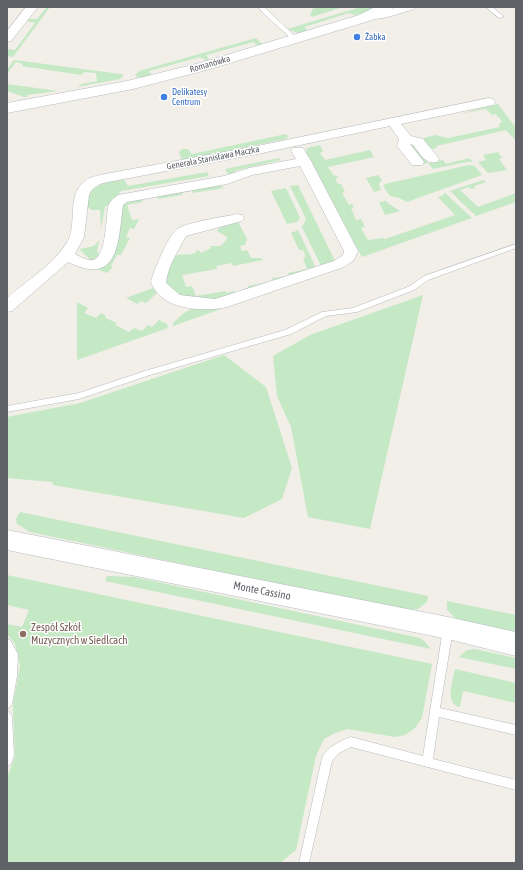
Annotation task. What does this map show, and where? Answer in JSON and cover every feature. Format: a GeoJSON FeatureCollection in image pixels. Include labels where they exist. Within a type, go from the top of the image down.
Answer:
{"type":"FeatureCollection","features":[{"type":"Feature","properties":{"kind":"street"},"geometry":{"type":"LineString","coordinates":[[7,39],[32,7]]}},
{"type":"Feature","properties":{"kind":"street"},"geometry":{"type":"LineString","coordinates":[[364,18],[386,7]]}},
{"type":"Feature","properties":{"kind":"street","name":"Romanówka"},"geometry":{"type":"LineString","coordinates":[[7,108],[127,86],[205,66],[364,18],[388,14],[410,7]]}},
{"type":"Feature","properties":{"kind":"street","name":"Generała Stanisława Maczka"},"geometry":{"type":"LineString","coordinates":[[7,307],[66,255],[75,243],[79,233],[82,195],[91,183],[105,178],[293,143],[489,102]]}},
{"type":"Feature","properties":{"kind":"street"},"geometry":{"type":"LineString","coordinates":[[393,122],[406,139],[418,142],[432,159]]}},
{"type":"Feature","properties":{"kind":"street"},"geometry":{"type":"LineString","coordinates":[[406,139],[404,146],[417,162]]}},
{"type":"Feature","properties":{"kind":"street"},"geometry":{"type":"LineString","coordinates":[[237,218],[191,230],[179,236],[159,277],[158,283],[162,290],[175,299],[186,302],[222,303],[339,264],[350,257],[351,251],[293,143]]}},
{"type":"Feature","properties":{"kind":"street"},"geometry":{"type":"LineString","coordinates":[[66,255],[88,265],[97,264],[104,261],[111,243],[116,204],[123,198],[227,180],[249,172],[304,161]]}},
{"type":"Feature","properties":{"kind":"street","name":"Monte Cassino"},"geometry":{"type":"LineString","coordinates":[[7,540],[448,628],[516,644]]}},
{"type":"Feature","properties":{"kind":"lane"},"geometry":{"type":"LineString","coordinates":[[261,7],[295,39]]}},
{"type":"Feature","properties":{"kind":"lane"},"geometry":{"type":"LineString","coordinates":[[489,7],[501,17]]}},
{"type":"Feature","properties":{"kind":"lane"},"geometry":{"type":"LineString","coordinates":[[7,409],[79,396],[148,373],[288,332],[325,314],[354,310],[412,288],[426,278],[516,246]]}},
{"type":"Feature","properties":{"kind":"lane"},"geometry":{"type":"LineString","coordinates":[[427,762],[448,628]]}},
{"type":"Feature","properties":{"kind":"lane"},"geometry":{"type":"LineString","coordinates":[[7,643],[13,654],[12,676],[7,704]]}},
{"type":"Feature","properties":{"kind":"lane"},"geometry":{"type":"LineString","coordinates":[[435,711],[516,730]]}},
{"type":"Feature","properties":{"kind":"lane"},"geometry":{"type":"LineString","coordinates":[[7,716],[9,755],[7,761]]}},
{"type":"Feature","properties":{"kind":"lane"},"geometry":{"type":"LineString","coordinates":[[304,863],[327,758],[335,750],[351,742],[516,785]]}},
{"type":"Feature","properties":{"kind":"green space"},"geometry":{"type":"Polygon","coordinates":[[[47,7],[50,7],[13,57],[7,56],[7,49],[15,50],[35,23],[26,21],[28,19],[37,19],[47,7]]]}},
{"type":"Feature","properties":{"kind":"green space"},"geometry":{"type":"Polygon","coordinates":[[[314,7],[343,7],[312,17],[310,15],[314,7]]]}},
{"type":"Feature","properties":{"kind":"green space"},"geometry":{"type":"Polygon","coordinates":[[[361,7],[377,7],[367,12],[356,15],[349,13],[304,27],[308,31],[298,33],[287,29],[361,7]]]}},
{"type":"Feature","properties":{"kind":"green space"},"geometry":{"type":"Polygon","coordinates":[[[256,38],[263,45],[257,45],[253,42],[206,55],[209,59],[207,61],[200,57],[149,71],[152,76],[141,78],[135,75],[139,71],[256,38]]]}},
{"type":"Feature","properties":{"kind":"green space"},"geometry":{"type":"Polygon","coordinates":[[[14,60],[124,75],[120,79],[77,87],[82,84],[97,81],[96,73],[84,72],[81,75],[22,66],[23,64],[16,62],[7,74],[7,70],[14,60]]]}},
{"type":"Feature","properties":{"kind":"green space"},"geometry":{"type":"Polygon","coordinates":[[[7,84],[58,91],[27,95],[27,97],[24,97],[7,91],[7,84]]]}},
{"type":"Feature","properties":{"kind":"green space"},"geometry":{"type":"Polygon","coordinates":[[[498,104],[516,128],[516,141],[506,130],[436,146],[437,148],[432,149],[424,140],[424,138],[435,135],[448,138],[500,127],[499,125],[502,121],[496,114],[492,115],[486,109],[459,114],[498,104]]]}},
{"type":"Feature","properties":{"kind":"green space"},"geometry":{"type":"Polygon","coordinates":[[[286,134],[288,137],[286,139],[184,160],[181,158],[179,152],[182,149],[188,149],[192,154],[286,134]]]}},
{"type":"Feature","properties":{"kind":"green space"},"geometry":{"type":"Polygon","coordinates":[[[413,143],[428,163],[424,164],[409,144],[413,143]]]}},
{"type":"Feature","properties":{"kind":"green space"},"geometry":{"type":"Polygon","coordinates":[[[320,145],[323,151],[320,153],[325,160],[370,150],[374,157],[328,167],[334,176],[336,175],[338,178],[335,179],[338,184],[341,184],[345,192],[342,193],[349,205],[352,204],[354,207],[351,208],[356,220],[361,219],[365,227],[361,228],[368,240],[385,239],[455,215],[438,197],[444,195],[443,194],[445,193],[472,218],[362,257],[306,154],[307,148],[320,145]]]}},
{"type":"Feature","properties":{"kind":"green space"},"geometry":{"type":"Polygon","coordinates":[[[498,152],[502,158],[499,159],[507,170],[488,173],[478,162],[486,160],[483,155],[498,152]]]}},
{"type":"Feature","properties":{"kind":"green space"},"geometry":{"type":"Polygon","coordinates":[[[279,158],[281,160],[237,170],[229,176],[225,169],[279,158]]]}},
{"type":"Feature","properties":{"kind":"green space"},"geometry":{"type":"Polygon","coordinates":[[[469,158],[473,162],[466,162],[433,169],[428,163],[443,160],[446,164],[469,158]]]}},
{"type":"Feature","properties":{"kind":"green space"},"geometry":{"type":"Polygon","coordinates":[[[469,165],[475,166],[482,175],[407,202],[390,196],[383,186],[385,184],[469,165]]]}},
{"type":"Feature","properties":{"kind":"green space"},"geometry":{"type":"Polygon","coordinates":[[[207,172],[209,176],[121,191],[111,203],[105,207],[101,228],[100,210],[92,210],[87,207],[88,194],[100,185],[109,182],[124,180],[128,186],[207,172]]]}},
{"type":"Feature","properties":{"kind":"green space"},"geometry":{"type":"Polygon","coordinates":[[[378,175],[382,180],[379,184],[381,190],[374,192],[366,178],[378,175]]]}},
{"type":"Feature","properties":{"kind":"green space"},"geometry":{"type":"Polygon","coordinates":[[[483,180],[486,182],[474,186],[475,188],[471,189],[469,187],[460,190],[478,207],[516,193],[516,202],[476,216],[450,191],[483,180]]]}},
{"type":"Feature","properties":{"kind":"green space"},"geometry":{"type":"Polygon","coordinates":[[[220,185],[224,188],[193,193],[192,191],[182,193],[182,195],[158,199],[157,197],[142,199],[143,202],[127,205],[132,220],[139,219],[134,229],[130,228],[126,237],[130,238],[121,255],[117,255],[111,266],[113,267],[107,273],[97,269],[124,201],[220,185]]]}},
{"type":"Feature","properties":{"kind":"green space"},"geometry":{"type":"Polygon","coordinates":[[[298,185],[336,263],[321,266],[302,227],[306,219],[290,186],[298,185]]]}},
{"type":"Feature","properties":{"kind":"green space"},"geometry":{"type":"Polygon","coordinates":[[[286,188],[300,218],[297,222],[287,224],[271,191],[286,188]]]}},
{"type":"Feature","properties":{"kind":"green space"},"geometry":{"type":"Polygon","coordinates":[[[386,201],[400,211],[385,215],[379,202],[386,201]]]}},
{"type":"Feature","properties":{"kind":"green space"},"geometry":{"type":"Polygon","coordinates":[[[238,222],[247,239],[245,245],[240,246],[242,251],[247,250],[251,258],[261,258],[263,260],[233,266],[232,263],[216,266],[217,269],[182,275],[186,287],[192,286],[196,296],[225,291],[226,293],[234,291],[236,295],[225,300],[189,299],[177,294],[163,281],[175,256],[181,254],[193,254],[198,250],[201,253],[211,248],[210,246],[221,246],[227,239],[226,236],[217,231],[221,226],[238,222]]]}},
{"type":"Feature","properties":{"kind":"green space"},"geometry":{"type":"Polygon","coordinates":[[[298,230],[316,268],[245,292],[244,289],[248,288],[248,286],[273,281],[272,278],[289,276],[288,273],[307,269],[303,258],[306,257],[303,250],[299,250],[291,233],[298,230]]]}},
{"type":"Feature","properties":{"kind":"green space"},"geometry":{"type":"Polygon","coordinates":[[[98,241],[97,251],[101,256],[99,259],[92,261],[80,249],[94,246],[98,241]]]}},
{"type":"Feature","properties":{"kind":"green space"},"geometry":{"type":"Polygon","coordinates":[[[153,288],[157,293],[146,303],[141,301],[137,304],[126,298],[153,288]]]}},
{"type":"Feature","properties":{"kind":"green space"},"geometry":{"type":"Polygon","coordinates":[[[423,295],[370,529],[308,517],[291,427],[277,396],[273,356],[310,335],[423,295]]]}},
{"type":"Feature","properties":{"kind":"green space"},"geometry":{"type":"Polygon","coordinates":[[[77,302],[88,308],[84,313],[96,318],[101,313],[106,316],[105,318],[117,323],[115,325],[129,332],[134,328],[142,331],[148,325],[152,327],[159,320],[167,324],[168,328],[77,360],[77,302]]]}},
{"type":"Feature","properties":{"kind":"green space"},"geometry":{"type":"Polygon","coordinates":[[[195,307],[221,309],[173,326],[173,323],[184,313],[195,307]]]}},
{"type":"Feature","properties":{"kind":"green space"},"geometry":{"type":"Polygon","coordinates":[[[224,355],[266,387],[292,468],[282,499],[244,518],[53,485],[52,482],[7,478],[7,417],[80,403],[224,355]]]}},
{"type":"Feature","properties":{"kind":"green space"},"geometry":{"type":"Polygon","coordinates":[[[20,512],[428,596],[427,602],[418,609],[407,611],[30,532],[17,524],[16,519],[20,512]]]}},
{"type":"Feature","properties":{"kind":"green space"},"geometry":{"type":"Polygon","coordinates":[[[7,575],[432,664],[422,718],[415,728],[405,735],[395,737],[348,729],[335,733],[324,739],[316,756],[296,850],[280,863],[7,863],[7,778],[15,756],[13,704],[20,666],[15,644],[7,634],[7,624],[22,627],[29,610],[7,605],[7,575]]]}},
{"type":"Feature","properties":{"kind":"green space"},"geometry":{"type":"Polygon","coordinates":[[[107,576],[134,577],[420,638],[431,649],[105,581],[107,576]]]}},
{"type":"Feature","properties":{"kind":"green space"},"geometry":{"type":"Polygon","coordinates":[[[447,601],[516,615],[516,633],[458,621],[447,610],[447,601]]]}},
{"type":"Feature","properties":{"kind":"green space"},"geometry":{"type":"Polygon","coordinates":[[[475,649],[516,658],[516,669],[459,657],[467,650],[475,649]]]}},
{"type":"Feature","properties":{"kind":"green space"},"geometry":{"type":"Polygon","coordinates":[[[455,669],[516,683],[516,703],[463,691],[460,707],[455,705],[451,697],[451,685],[455,669]]]}},
{"type":"Feature","properties":{"kind":"place","name":"Żabka"},"geometry":{"type":"Point","coordinates":[357,37]}},
{"type":"Feature","properties":{"kind":"place","name":"Delikatesy Centrum"},"geometry":{"type":"Point","coordinates":[164,97]}},
{"type":"Feature","properties":{"kind":"place","name":"Zespół Szkół Muzycznych w Siedlcach"},"geometry":{"type":"Point","coordinates":[23,634]}}]}
